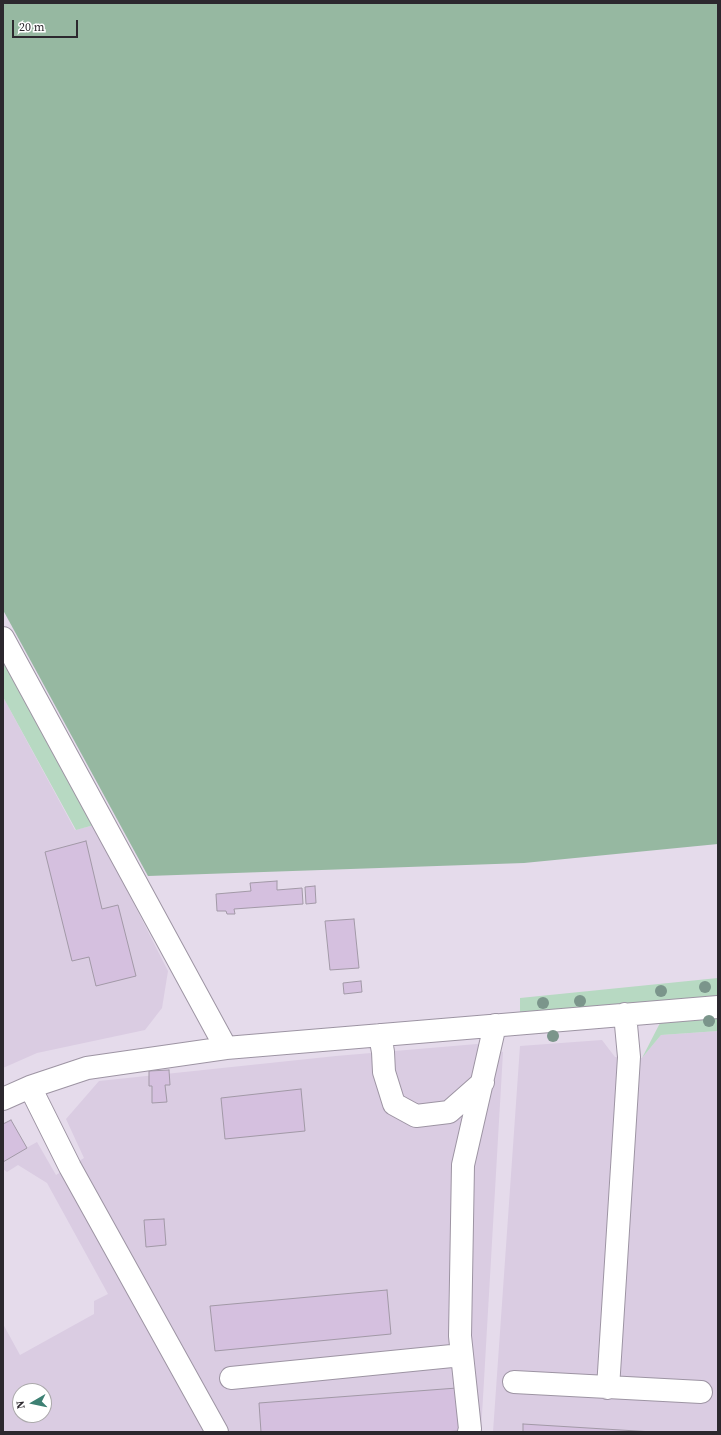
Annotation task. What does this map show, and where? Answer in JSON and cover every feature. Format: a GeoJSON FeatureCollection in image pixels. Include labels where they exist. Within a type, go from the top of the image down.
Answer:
{"type":"FeatureCollection","features":[{"type":"Feature","properties":{"kind":"street"},"geometry":{"type":"LineString","coordinates":[[3,638],[226,1048]]}},
{"type":"Feature","properties":{"kind":"street"},"geometry":{"type":"LineString","coordinates":[[5,1092],[30,1087],[87,1068],[226,1048],[718,1007]]}},
{"type":"Feature","properties":{"kind":"street"},"geometry":{"type":"LineString","coordinates":[[608,1388],[629,1058],[625,1014]]}},
{"type":"Feature","properties":{"kind":"street"},"geometry":{"type":"LineString","coordinates":[[469,1432],[470,1429],[460,1336],[463,1165],[495,1025]]}},
{"type":"Feature","properties":{"kind":"street"},"geometry":{"type":"LineString","coordinates":[[380,1035],[384,1072],[394,1104],[416,1116],[449,1112],[483,1082]]}},
{"type":"Feature","properties":{"kind":"street"},"geometry":{"type":"LineString","coordinates":[[30,1087],[70,1167],[217,1432]]}},
{"type":"Feature","properties":{"kind":"street"},"geometry":{"type":"LineString","coordinates":[[231,1378],[462,1355]]}},
{"type":"Feature","properties":{"kind":"street"},"geometry":{"type":"LineString","coordinates":[[514,1382],[701,1392]]}},
{"type":"Feature","properties":{"kind":"shaded area"},"geometry":{"type":"Polygon","coordinates":[[[3,697],[75,830],[94,825],[168,971],[162,1008],[145,1030],[37,1053],[3,1068],[3,697]]]}},
{"type":"Feature","properties":{"kind":"shaded area"},"geometry":{"type":"Polygon","coordinates":[[[718,1031],[718,1432],[493,1432],[520,1046],[602,1040],[615,1057],[642,1058],[661,1035],[718,1031]]]}},
{"type":"Feature","properties":{"kind":"shaded area"},"geometry":{"type":"Polygon","coordinates":[[[477,1044],[503,1052],[481,1432],[3,1432],[3,1324],[20,1355],[94,1314],[94,1301],[108,1294],[47,1183],[18,1165],[7,1172],[3,1169],[3,1161],[37,1142],[56,1175],[84,1158],[66,1119],[99,1081],[336,1056],[477,1044]]]}},
{"type":"Feature","properties":{"kind":"green space"},"geometry":{"type":"Polygon","coordinates":[[[3,3],[718,3],[718,844],[524,863],[148,876],[3,610],[3,3]]]}},
{"type":"Feature","properties":{"kind":"green space"},"geometry":{"type":"Polygon","coordinates":[[[3,655],[94,825],[76,830],[3,697],[3,655]]]}},
{"type":"Feature","properties":{"kind":"green space"},"geometry":{"type":"Polygon","coordinates":[[[718,978],[718,998],[520,1012],[520,998],[718,978]]]}},
{"type":"Feature","properties":{"kind":"green space"},"geometry":{"type":"Polygon","coordinates":[[[718,1017],[718,1031],[661,1035],[642,1058],[660,1023],[718,1017]]]}},
{"type":"Feature","properties":{"kind":"building"},"geometry":{"type":"Polygon","coordinates":[[[86,841],[102,909],[118,905],[136,976],[96,986],[89,957],[72,961],[45,852],[86,841]]]}},
{"type":"Feature","properties":{"kind":"building"},"geometry":{"type":"Polygon","coordinates":[[[277,881],[277,890],[302,888],[303,904],[234,909],[235,914],[227,914],[226,911],[217,911],[216,894],[251,891],[250,883],[277,881]]]}},
{"type":"Feature","properties":{"kind":"building"},"geometry":{"type":"Polygon","coordinates":[[[315,886],[316,903],[306,904],[305,887],[315,886]]]}},
{"type":"Feature","properties":{"kind":"building"},"geometry":{"type":"Polygon","coordinates":[[[354,919],[359,968],[330,970],[325,921],[354,919]]]}},
{"type":"Feature","properties":{"kind":"building"},"geometry":{"type":"Polygon","coordinates":[[[361,981],[362,992],[344,994],[343,983],[361,981]]]}},
{"type":"Feature","properties":{"kind":"building"},"geometry":{"type":"Polygon","coordinates":[[[169,1070],[170,1085],[165,1085],[167,1102],[152,1103],[152,1086],[149,1086],[149,1071],[169,1070]]]}},
{"type":"Feature","properties":{"kind":"building"},"geometry":{"type":"Polygon","coordinates":[[[301,1089],[305,1131],[225,1139],[221,1098],[301,1089]]]}},
{"type":"Feature","properties":{"kind":"building"},"geometry":{"type":"Polygon","coordinates":[[[11,1120],[27,1148],[3,1162],[3,1124],[11,1120]]]}},
{"type":"Feature","properties":{"kind":"building"},"geometry":{"type":"Polygon","coordinates":[[[164,1219],[166,1245],[146,1247],[144,1220],[164,1219]]]}},
{"type":"Feature","properties":{"kind":"building"},"geometry":{"type":"Polygon","coordinates":[[[387,1290],[391,1334],[215,1351],[210,1306],[387,1290]]]}},
{"type":"Feature","properties":{"kind":"building"},"geometry":{"type":"Polygon","coordinates":[[[457,1388],[460,1431],[261,1432],[259,1403],[457,1388]]]}},
{"type":"Feature","properties":{"kind":"building"},"geometry":{"type":"Polygon","coordinates":[[[523,1424],[653,1432],[523,1432],[523,1424]]]}}]}
